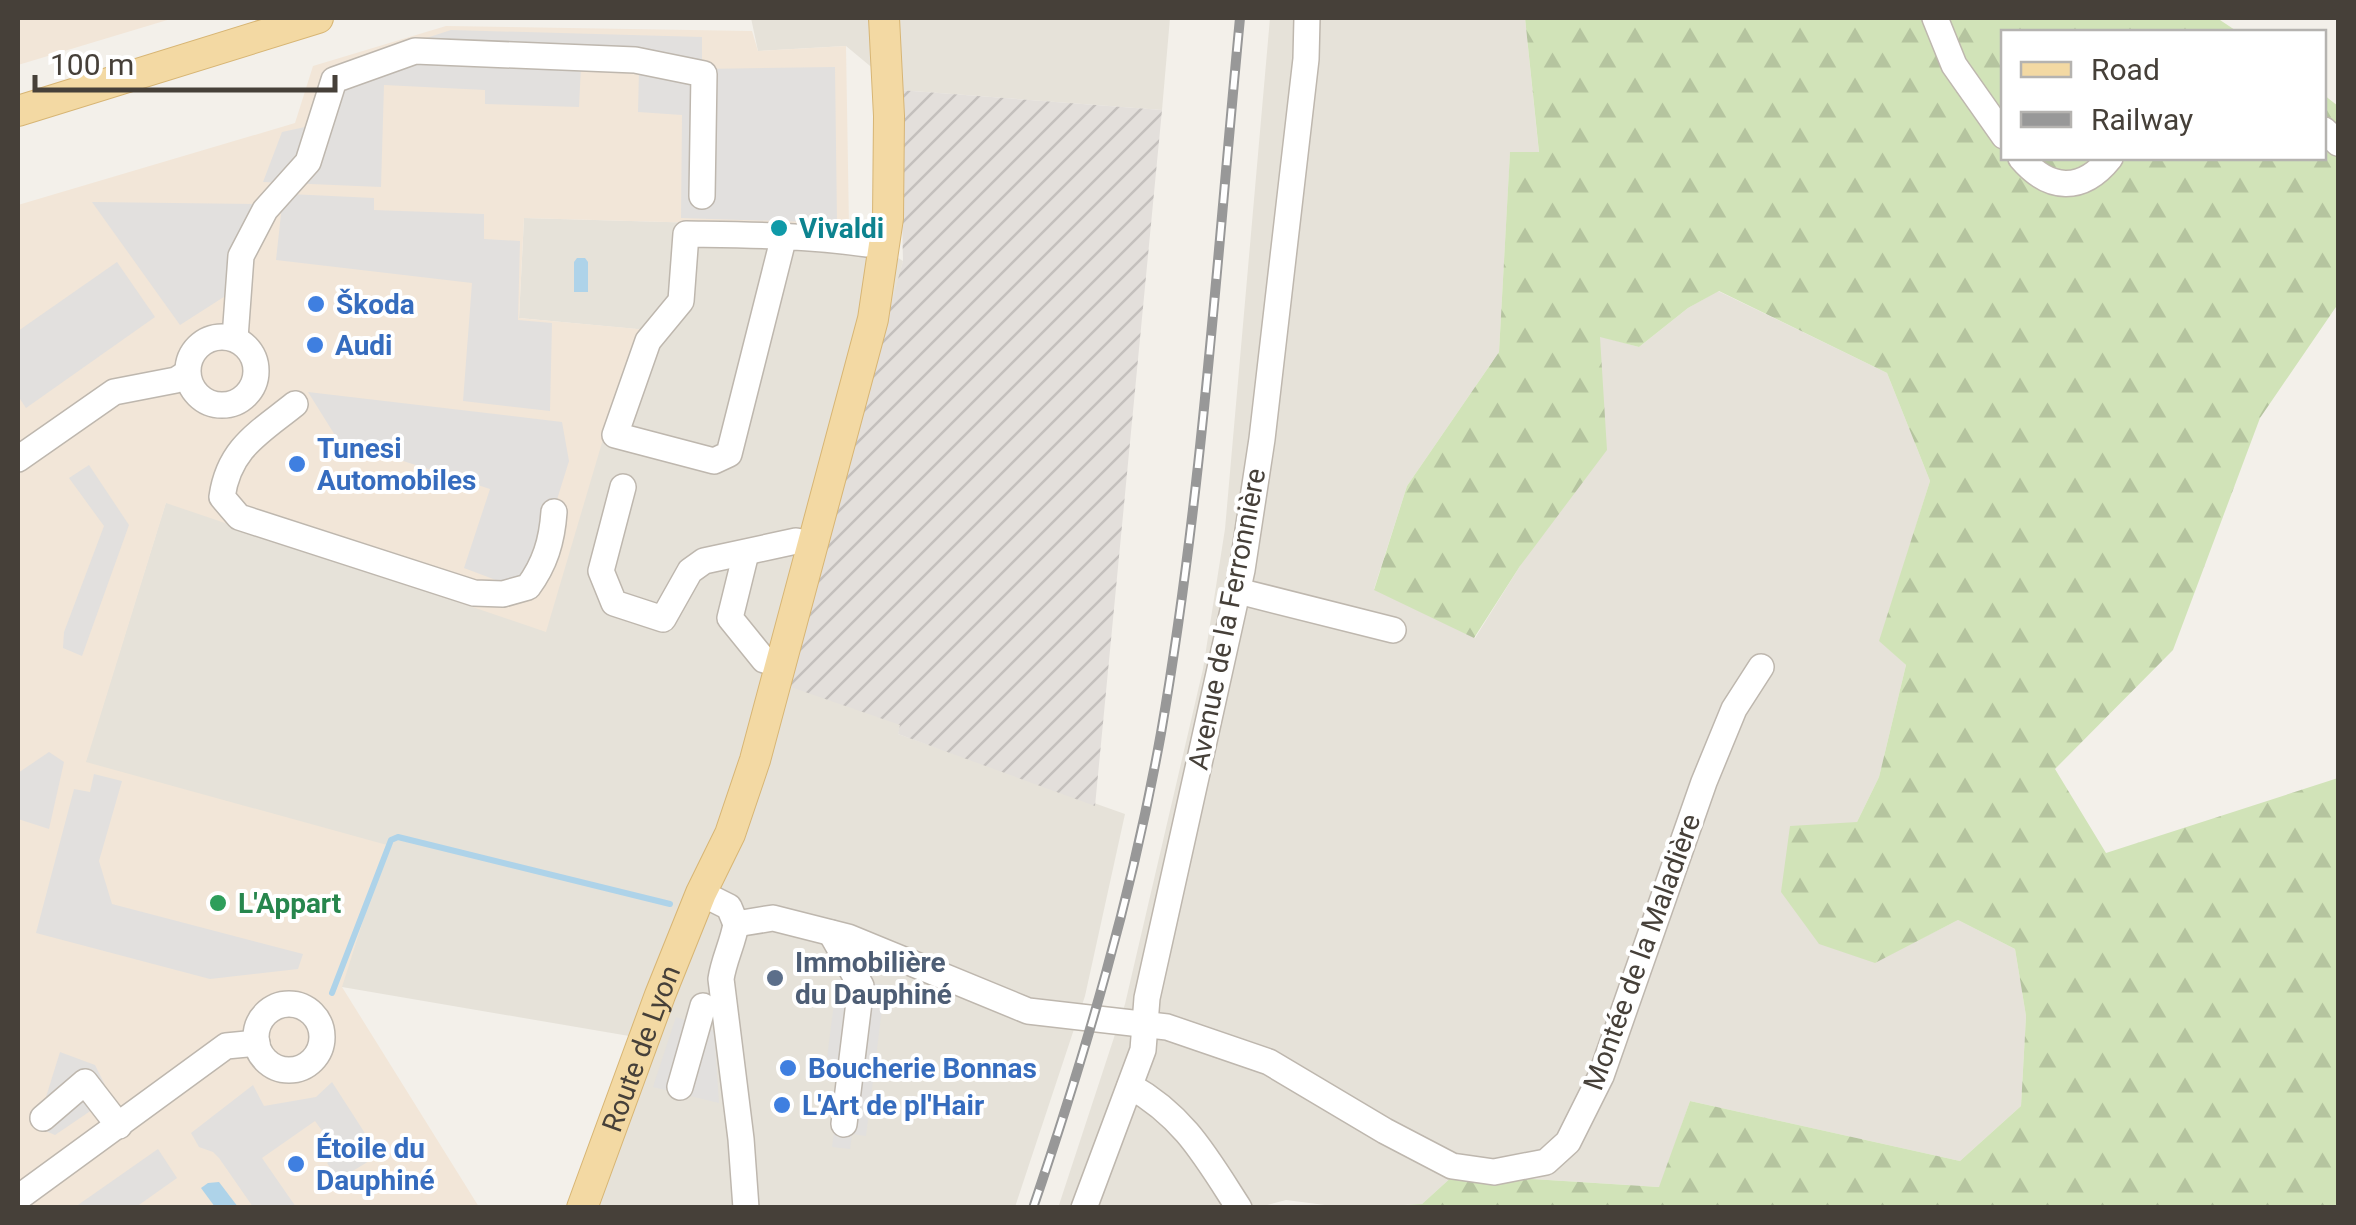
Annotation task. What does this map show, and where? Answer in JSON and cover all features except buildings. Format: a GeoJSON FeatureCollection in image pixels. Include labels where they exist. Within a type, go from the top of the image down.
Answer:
{"type":"FeatureCollection","features":[{"type":"Feature","properties":{"kind":"main road"},"geometry":{"type":"LineString","coordinates":[[18,111],[318,18]]}},
{"type":"Feature","properties":{"kind":"main road"},"geometry":{"type":"LineString","coordinates":[[701,892],[730,834],[755,760],[856,315],[866,244],[870,116],[866,18]]}},
{"type":"Feature","properties":{"kind":"main road"},"geometry":{"type":"LineString","coordinates":[[701,892],[713,828],[873,320],[888,218],[889,116],[884,18]]}},
{"type":"Feature","properties":{"kind":"main road","name":"Route de Lyon"},"geometry":{"type":"LineString","coordinates":[[582,1208],[701,892]]}},
{"type":"Feature","properties":{"kind":"street","name":"Avenue de la Ferronnière"},"geometry":{"type":"LineString","coordinates":[[1084,1208],[1143,1050],[1147,998],[1238,591],[1262,439],[1306,59],[1307,18]]}},
{"type":"Feature","properties":{"kind":"street"},"geometry":{"type":"LineString","coordinates":[[1935,18],[1954,65],[2001,132]]}},
{"type":"Feature","properties":{"kind":"street"},"geometry":{"type":"LineString","coordinates":[[234,338],[241,256],[265,210],[308,162],[334,80],[415,51],[635,60],[704,74],[702,196]]}},
{"type":"Feature","properties":{"kind":"street"},"geometry":{"type":"LineString","coordinates":[[2023,160],[2032,171],[2060,185],[2085,180],[2108,160]]}},
{"type":"Feature","properties":{"kind":"street"},"geometry":{"type":"LineString","coordinates":[[784,236],[729,454],[714,461],[615,435],[648,341],[682,300],[686,234],[784,236],[818,237],[866,244]]}},
{"type":"Feature","properties":{"kind":"street"},"geometry":{"type":"LineString","coordinates":[[218,336],[234,338],[249,349],[256,366],[254,384],[242,399],[225,405],[207,402],[193,390],[187,373],[190,356],[202,342],[218,336]]}},
{"type":"Feature","properties":{"kind":"street"},"geometry":{"type":"LineString","coordinates":[[18,458],[114,392],[176,380],[187,373]]}},
{"type":"Feature","properties":{"kind":"street"},"geometry":{"type":"LineString","coordinates":[[247,392],[299,405],[235,453],[224,476],[222,496],[240,516],[474,593],[503,594],[528,588],[542,568],[552,536],[554,512]]}},
{"type":"Feature","properties":{"kind":"street"},"geometry":{"type":"LineString","coordinates":[[623,487],[601,570],[614,603],[664,619],[690,571],[704,561],[804,543]]}},
{"type":"Feature","properties":{"kind":"street"},"geometry":{"type":"LineString","coordinates":[[746,553],[730,618],[764,660]]}},
{"type":"Feature","properties":{"kind":"street"},"geometry":{"type":"LineString","coordinates":[[1238,591],[1393,630]]}},
{"type":"Feature","properties":{"kind":"street","name":"Montée de la Maladière"},"geometry":{"type":"LineString","coordinates":[[736,924],[773,918],[831,933],[887,951],[1028,1012],[1167,1028],[1269,1062],[1384,1131],[1452,1166],[1494,1172],[1546,1162],[1568,1142],[1601,1076],[1704,782],[1734,709],[1760,666]]}},
{"type":"Feature","properties":{"kind":"street"},"geometry":{"type":"LineString","coordinates":[[680,1087],[713,1004],[736,924],[728,907],[701,892]]}},
{"type":"Feature","properties":{"kind":"street"},"geometry":{"type":"LineString","coordinates":[[831,933],[861,986],[844,1124]]}},
{"type":"Feature","properties":{"kind":"street"},"geometry":{"type":"LineString","coordinates":[[660,994],[713,1004]]}},
{"type":"Feature","properties":{"kind":"street"},"geometry":{"type":"LineString","coordinates":[[713,1004],[741,1139],[746,1208]]}},
{"type":"Feature","properties":{"kind":"street"},"geometry":{"type":"LineString","coordinates":[[18,1198],[226,1046],[257,1043]]}},
{"type":"Feature","properties":{"kind":"street"},"geometry":{"type":"LineString","coordinates":[[43,1118],[85,1082],[119,1126]]}},
{"type":"Feature","properties":{"kind":"street"},"geometry":{"type":"LineString","coordinates":[[1130,1086],[1159,1103],[1190,1132],[1239,1208]]}},
{"type":"Feature","properties":{"kind":"shaded area"},"geometry":{"type":"Polygon","coordinates":[[[18,18],[174,18],[18,65],[18,18]]]}},
{"type":"Feature","properties":{"kind":"shaded area"},"geometry":{"type":"Polygon","coordinates":[[[751,18],[1170,18],[1162,110],[899,90],[846,46],[758,51],[751,18]]]}},
{"type":"Feature","properties":{"kind":"shaded area"},"geometry":{"type":"Polygon","coordinates":[[[1270,18],[1525,18],[1539,153],[1510,153],[1499,352],[1407,486],[1374,589],[1475,638],[1520,566],[1599,336],[1639,347],[1688,308],[1718,291],[1887,373],[1930,481],[1880,641],[1906,665],[1879,777],[1857,822],[1875,962],[1958,920],[2015,949],[2026,1016],[2021,1106],[1960,1161],[1690,1101],[1660,1187],[1455,1174],[1422,1204],[1348,1208],[1286,1200],[1256,1208],[1058,1208],[1125,1004],[1203,669],[1225,529],[1270,18]]]}},
{"type":"Feature","properties":{"kind":"shaded area"},"geometry":{"type":"Polygon","coordinates":[[[446,26],[752,31],[758,51],[846,46],[849,227],[524,218],[519,318],[649,330],[609,419],[546,632],[166,503],[86,762],[387,845],[342,987],[479,1207],[18,1208],[18,205],[295,123],[313,66],[446,26]]]}},
{"type":"Feature","properties":{"kind":"shaded area"},"geometry":{"type":"Polygon","coordinates":[[[451,30],[702,37],[702,64],[581,66],[579,107],[485,104],[485,90],[384,85],[381,187],[263,182],[282,132],[305,127],[322,72],[451,30]]]}},
{"type":"Feature","properties":{"kind":"shaded area"},"geometry":{"type":"Polygon","coordinates":[[[835,67],[837,223],[681,218],[682,115],[638,112],[639,70],[835,67]]]}},
{"type":"Feature","properties":{"kind":"shaded area"},"geometry":{"type":"Polygon","coordinates":[[[899,90],[1162,110],[1095,806],[898,734],[900,725],[785,685],[903,261],[899,90]]]}},
{"type":"Feature","properties":{"kind":"shaded area"},"geometry":{"type":"Polygon","coordinates":[[[289,194],[374,198],[374,210],[484,214],[484,239],[520,241],[518,320],[552,323],[550,411],[463,401],[472,283],[276,260],[282,205],[289,194]]]}},
{"type":"Feature","properties":{"kind":"shaded area"},"geometry":{"type":"Polygon","coordinates":[[[92,202],[255,204],[230,293],[180,325],[92,202]]]}},
{"type":"Feature","properties":{"kind":"shaded area"},"geometry":{"type":"Polygon","coordinates":[[[524,218],[849,227],[903,261],[878,358],[901,725],[898,734],[1125,814],[1085,996],[1015,1207],[570,1207],[635,1037],[342,987],[85,763],[166,502],[609,419],[647,330],[519,318],[524,218]]]}},
{"type":"Feature","properties":{"kind":"shaded area"},"geometry":{"type":"Polygon","coordinates":[[[117,262],[155,317],[26,408],[18,396],[18,331],[117,262]]]}},
{"type":"Feature","properties":{"kind":"shaded area"},"geometry":{"type":"Polygon","coordinates":[[[308,392],[562,422],[569,461],[534,573],[509,585],[464,568],[490,489],[338,440],[308,392]]]}},
{"type":"Feature","properties":{"kind":"shaded area"},"geometry":{"type":"Polygon","coordinates":[[[89,465],[129,525],[82,656],[63,648],[64,632],[104,526],[69,478],[89,465]]]}},
{"type":"Feature","properties":{"kind":"shaded area"},"geometry":{"type":"Polygon","coordinates":[[[49,752],[64,762],[49,829],[18,819],[18,773],[49,752]]]}},
{"type":"Feature","properties":{"kind":"shaded area"},"geometry":{"type":"Polygon","coordinates":[[[94,774],[122,781],[99,861],[112,904],[303,954],[298,969],[210,979],[36,933],[74,789],[90,792],[94,774]]]}},
{"type":"Feature","properties":{"kind":"shaded area"},"geometry":{"type":"Polygon","coordinates":[[[837,979],[885,985],[866,1136],[852,1134],[850,1149],[832,1147],[843,1061],[827,1058],[837,979]]]}},
{"type":"Feature","properties":{"kind":"shaded area"},"geometry":{"type":"Polygon","coordinates":[[[676,1017],[714,1031],[719,1103],[653,1087],[676,1017]]]}},
{"type":"Feature","properties":{"kind":"shaded area"},"geometry":{"type":"Polygon","coordinates":[[[60,1052],[95,1065],[111,1097],[55,1135],[41,1129],[41,1113],[60,1052]]]}},
{"type":"Feature","properties":{"kind":"shaded area"},"geometry":{"type":"Polygon","coordinates":[[[332,1082],[379,1155],[338,1180],[327,1163],[339,1154],[315,1121],[262,1158],[296,1207],[253,1207],[219,1158],[199,1147],[191,1133],[253,1085],[264,1106],[316,1097],[332,1082]]]}},
{"type":"Feature","properties":{"kind":"shaded area"},"geometry":{"type":"Polygon","coordinates":[[[158,1149],[177,1178],[136,1207],[75,1207],[158,1149]]]}},
{"type":"Feature","properties":{"kind":"green space"},"geometry":{"type":"Polygon","coordinates":[[[1525,18],[2217,18],[2235,30],[2001,30],[2001,160],[2326,160],[2326,97],[2338,106],[2338,304],[2260,418],[2173,650],[2055,769],[2106,853],[2338,778],[2338,1207],[1365,1208],[1422,1204],[1455,1174],[1659,1187],[1690,1101],[1960,1161],[2021,1106],[2026,1016],[2015,949],[1958,920],[1875,963],[1819,944],[1781,892],[1790,826],[1857,822],[1879,777],[1906,665],[1879,641],[1930,481],[1887,373],[1719,291],[1688,308],[1639,347],[1600,337],[1607,450],[1520,566],[1474,638],[1374,590],[1407,486],[1499,352],[1510,152],[1539,152],[1525,18]]]}},
{"type":"Feature","properties":{"kind":"water"},"geometry":{"type":"Polygon","coordinates":[[[577,258],[588,262],[588,292],[574,292],[577,258]]]}},
{"type":"Feature","properties":{"kind":"water"},"geometry":{"type":"Polygon","coordinates":[[[219,1182],[238,1207],[215,1207],[201,1188],[219,1182]]]}},
{"type":"Feature","properties":{"kind":"waterway"},"geometry":{"type":"LineString","coordinates":[[332,993],[391,840],[398,837],[670,904]]}},
{"type":"Feature","properties":{"kind":"railway"},"geometry":{"type":"LineString","coordinates":[[1033,1208],[1106,973],[1161,733],[1198,466],[1240,18]]}},
{"type":"Feature","properties":{"kind":"place","name":"Vivaldi"},"geometry":{"type":"Point","coordinates":[779,228]}},
{"type":"Feature","properties":{"kind":"place","name":"Škoda"},"geometry":{"type":"Point","coordinates":[316,304]}},
{"type":"Feature","properties":{"kind":"place","name":"Audi"},"geometry":{"type":"Point","coordinates":[315,345]}},
{"type":"Feature","properties":{"kind":"place","name":"Tunesi Automobiles"},"geometry":{"type":"Point","coordinates":[297,464]}},
{"type":"Feature","properties":{"kind":"place","name":"L'Appart"},"geometry":{"type":"Point","coordinates":[218,903]}},
{"type":"Feature","properties":{"kind":"place","name":"Immobilière du Dauphiné"},"geometry":{"type":"Point","coordinates":[775,978]}},
{"type":"Feature","properties":{"kind":"place","name":"Boucherie Bonnas"},"geometry":{"type":"Point","coordinates":[788,1068]}},
{"type":"Feature","properties":{"kind":"place","name":"L'Art de pl'Hair"},"geometry":{"type":"Point","coordinates":[782,1105]}},
{"type":"Feature","properties":{"kind":"place","name":"Étoile du Dauphiné"},"geometry":{"type":"Point","coordinates":[296,1164]}}]}
